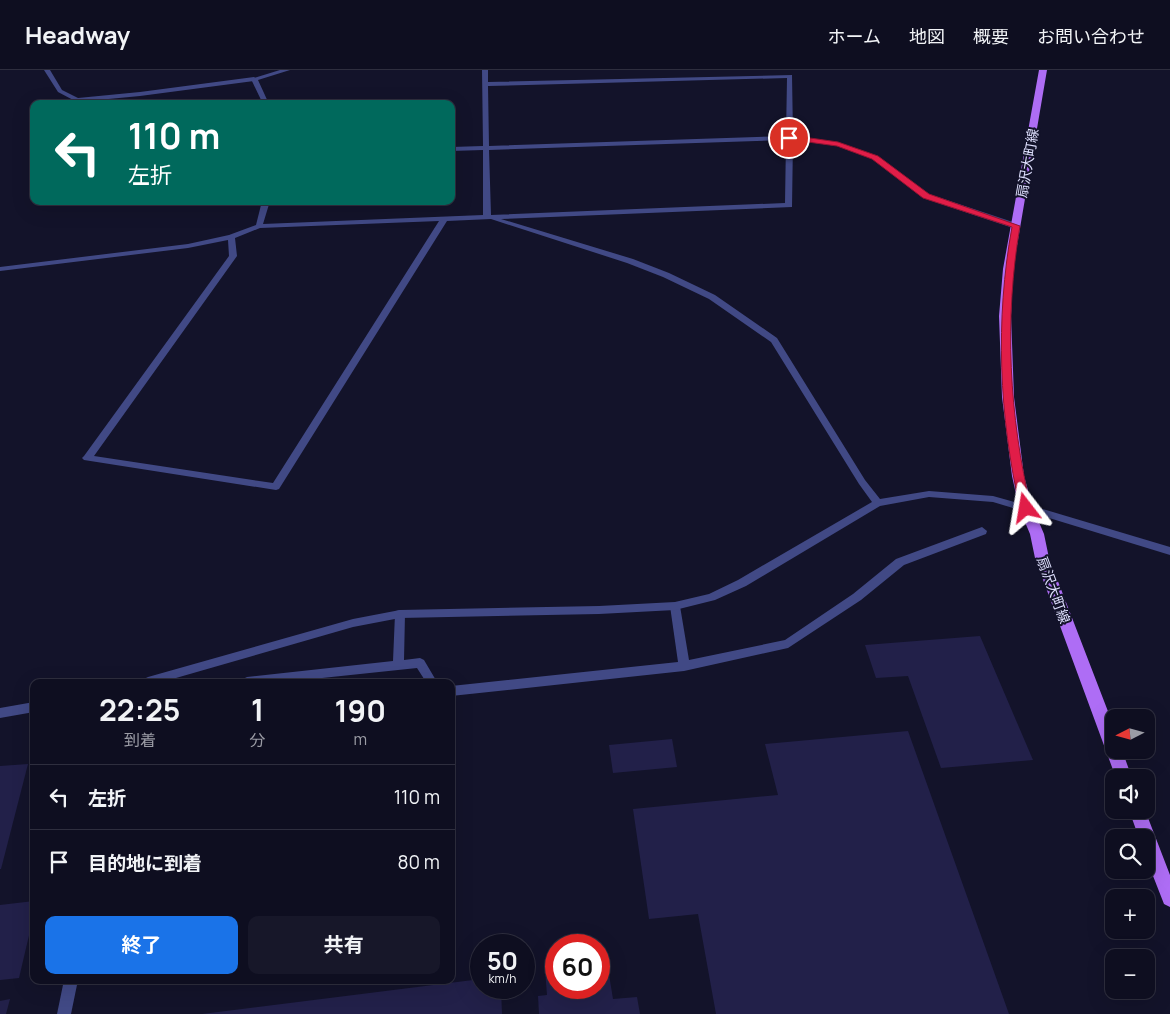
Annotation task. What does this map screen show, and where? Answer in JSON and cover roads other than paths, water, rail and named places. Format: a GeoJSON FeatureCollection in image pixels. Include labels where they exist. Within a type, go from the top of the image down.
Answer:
{"type":"FeatureCollection","features":[{"type":"Feature","properties":{"kind":"main road","name":"扇沢大町線"},"geometry":{"type":"LineString","coordinates":[[1044,70],[1008,269],[1005,316],[1008,397],[1018,476],[1026,508],[1037,534],[1042,558],[1105,726]]}},
{"type":"Feature","properties":{"kind":"main road"},"geometry":{"type":"LineString","coordinates":[[1140,819],[1170,898]]}},
{"type":"Feature","properties":{"kind":"street"},"geometry":{"type":"LineString","coordinates":[[47,70],[60,91],[77,100],[254,79],[287,70]]}},
{"type":"Feature","properties":{"kind":"street"},"geometry":{"type":"LineString","coordinates":[[485,70],[487,217]]}},
{"type":"Feature","properties":{"kind":"street"},"geometry":{"type":"LineString","coordinates":[[0,269],[188,246],[231,237],[259,226],[788,205],[790,76],[484,84]]}},
{"type":"Feature","properties":{"kind":"street"},"geometry":{"type":"LineString","coordinates":[[254,79],[264,100]]}},
{"type":"Feature","properties":{"kind":"street"},"geometry":{"type":"LineString","coordinates":[[455,149],[789,138],[838,144],[875,158],[926,196],[1016,226]]}},
{"type":"Feature","properties":{"kind":"street"},"geometry":{"type":"LineString","coordinates":[[259,226],[265,205]]}},
{"type":"Feature","properties":{"kind":"street"},"geometry":{"type":"LineString","coordinates":[[487,217],[666,274],[712,297],[774,340],[862,482],[878,503]]}},
{"type":"Feature","properties":{"kind":"street"},"geometry":{"type":"LineString","coordinates":[[231,237],[233,256],[87,458],[276,488],[444,219]]}},
{"type":"Feature","properties":{"kind":"street"},"geometry":{"type":"LineString","coordinates":[[158,679],[353,623],[400,614],[675,606],[711,598],[742,583],[878,503],[929,494],[993,499],[1170,551]]}},
{"type":"Feature","properties":{"kind":"street"},"geometry":{"type":"LineString","coordinates":[[455,691],[684,666],[788,644],[856,598],[900,562],[982,531]]}},
{"type":"Feature","properties":{"kind":"street"},"geometry":{"type":"LineString","coordinates":[[675,606],[684,666]]}},
{"type":"Feature","properties":{"kind":"street"},"geometry":{"type":"LineString","coordinates":[[398,665],[400,614]]}},
{"type":"Feature","properties":{"kind":"street"},"geometry":{"type":"LineString","coordinates":[[274,679],[420,663],[430,679]]}},
{"type":"Feature","properties":{"kind":"street"},"geometry":{"type":"LineString","coordinates":[[0,713],[30,708]]}},
{"type":"Feature","properties":{"kind":"street"},"geometry":{"type":"LineString","coordinates":[[64,1014],[70,984]]}}]}
